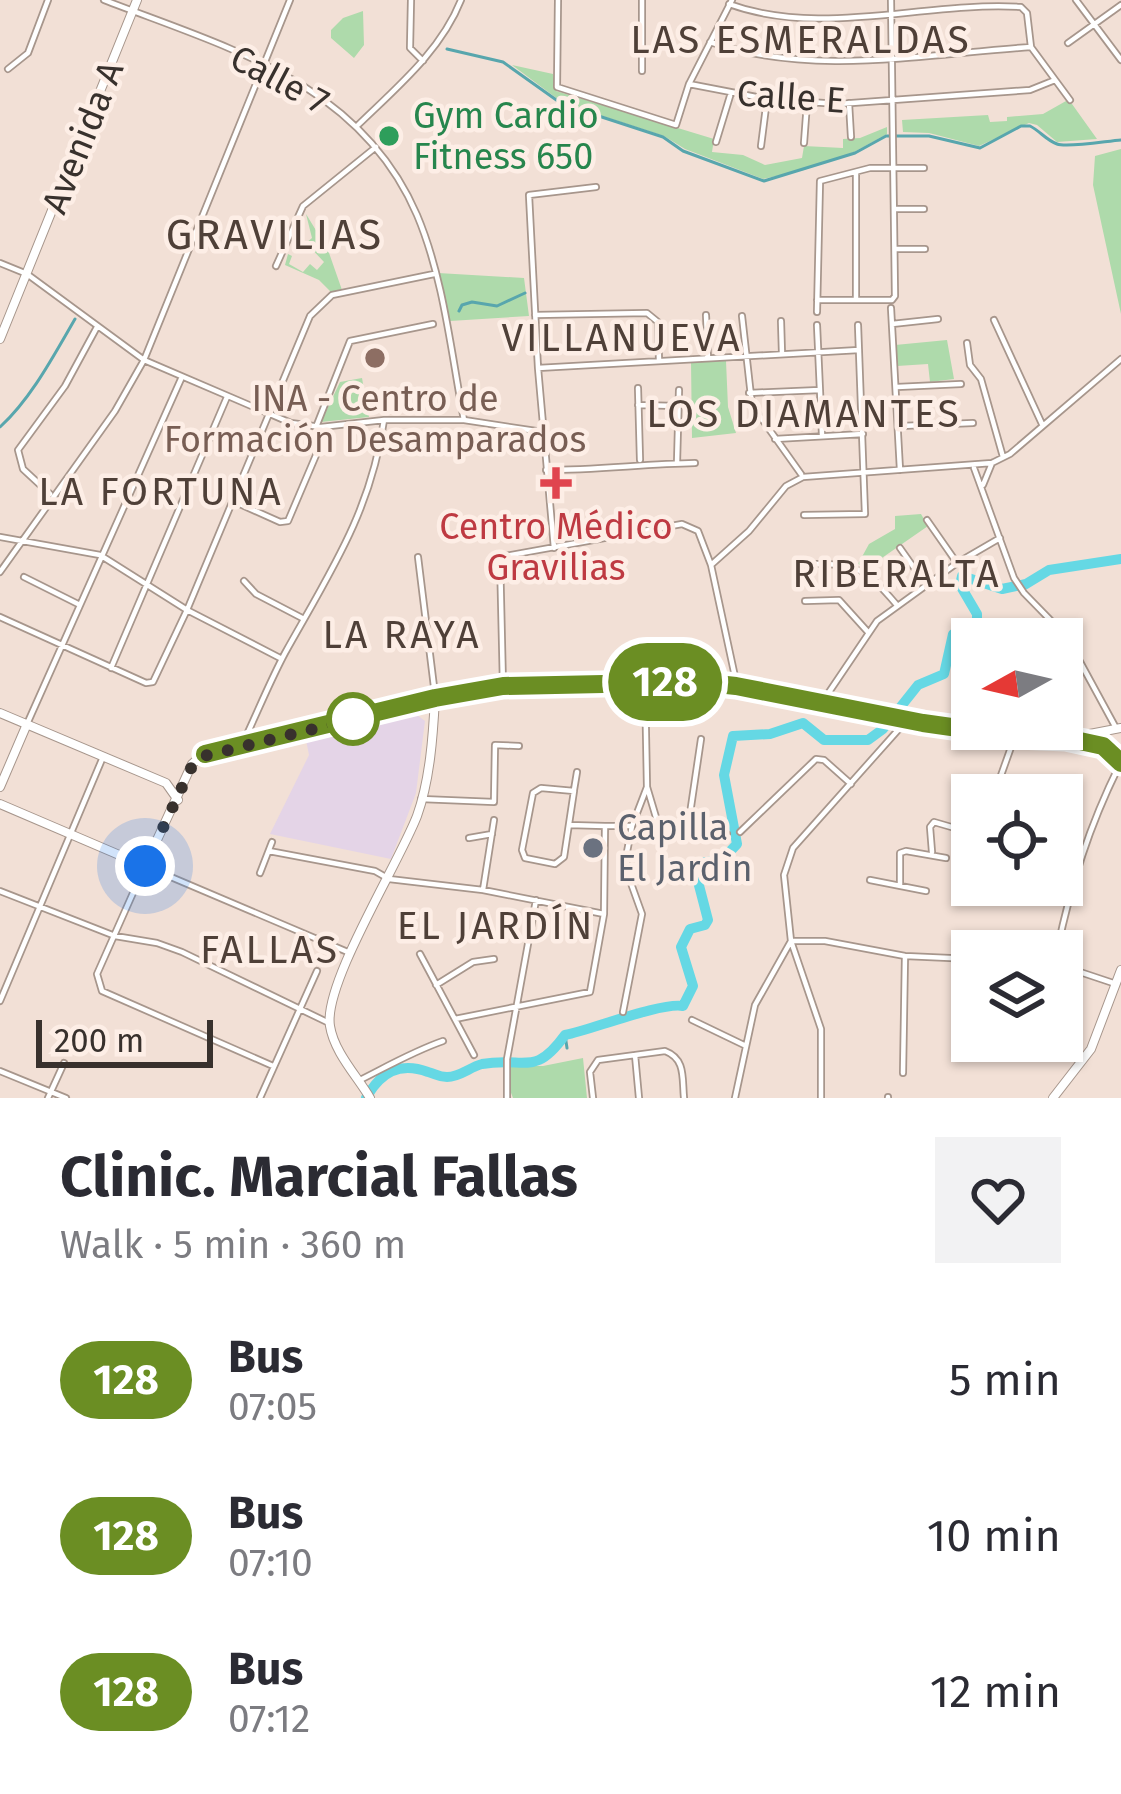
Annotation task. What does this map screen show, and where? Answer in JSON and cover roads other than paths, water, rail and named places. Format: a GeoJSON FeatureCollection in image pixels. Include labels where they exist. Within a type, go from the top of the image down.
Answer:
{"type":"FeatureCollection","features":[{"type":"Feature","properties":{"kind":"main road","name":"Avenida A"},"geometry":{"type":"LineString","coordinates":[[0,339],[137,0]]}},
{"type":"Feature","properties":{"kind":"main road"},"geometry":{"type":"LineString","coordinates":[[0,804],[145,866],[195,760],[205,754],[503,686],[645,682],[736,686],[821,706],[951,727]]}},
{"type":"Feature","properties":{"kind":"main road"},"geometry":{"type":"LineString","coordinates":[[368,1094],[340,1052],[329,1023],[350,952],[389,879],[421,799],[435,698]]}},
{"type":"Feature","properties":{"kind":"main road"},"geometry":{"type":"LineString","coordinates":[[0,713],[166,783],[178,800]]}},
{"type":"Feature","properties":{"kind":"main road"},"geometry":{"type":"LineString","coordinates":[[0,787],[27,724]]}},
{"type":"Feature","properties":{"kind":"main road"},"geometry":{"type":"LineString","coordinates":[[1083,735],[1119,728]]}},
{"type":"Feature","properties":{"kind":"main road"},"geometry":{"type":"LineString","coordinates":[[1107,749],[1107,735],[1119,728]]}},
{"type":"Feature","properties":{"kind":"main road"},"geometry":{"type":"LineString","coordinates":[[1083,743],[1107,749],[1121,763]]}},
{"type":"Feature","properties":{"kind":"main road"},"geometry":{"type":"LineString","coordinates":[[166,783],[190,770]]}},
{"type":"Feature","properties":{"kind":"main road"},"geometry":{"type":"LineString","coordinates":[[1052,1098],[1091,1049],[1121,970]]}},
{"type":"Feature","properties":{"kind":"street"},"geometry":{"type":"LineString","coordinates":[[8,69],[28,53],[48,0]]}},
{"type":"Feature","properties":{"kind":"street","name":"Calle 7"},"geometry":{"type":"LineString","coordinates":[[104,0],[264,64],[319,92],[358,125],[417,216],[464,420]]}},
{"type":"Feature","properties":{"kind":"street"},"geometry":{"type":"LineString","coordinates":[[0,572],[115,411],[145,360],[290,0]]}},
{"type":"Feature","properties":{"kind":"street"},"geometry":{"type":"LineString","coordinates":[[411,0],[410,48],[422,61]]}},
{"type":"Feature","properties":{"kind":"street"},"geometry":{"type":"LineString","coordinates":[[358,125],[441,38],[461,0]]}},
{"type":"Feature","properties":{"kind":"street"},"geometry":{"type":"LineString","coordinates":[[558,0],[557,87],[676,125],[689,85],[730,2],[768,15],[825,19],[928,8],[1024,10],[1031,47],[1070,100]]}},
{"type":"Feature","properties":{"kind":"street"},"geometry":{"type":"LineString","coordinates":[[642,0],[642,71]]}},
{"type":"Feature","properties":{"kind":"street"},"geometry":{"type":"LineString","coordinates":[[818,300],[894,299],[891,0]]}},
{"type":"Feature","properties":{"kind":"street"},"geometry":{"type":"LineString","coordinates":[[1076,0],[1121,60]]}},
{"type":"Feature","properties":{"kind":"street"},"geometry":{"type":"LineString","coordinates":[[1067,43],[1121,5]]}},
{"type":"Feature","properties":{"kind":"street"},"geometry":{"type":"LineString","coordinates":[[710,42],[747,55],[838,62],[1031,47]]}},
{"type":"Feature","properties":{"kind":"street","name":"Calle E"},"geometry":{"type":"LineString","coordinates":[[689,85],[767,99],[849,103],[1030,90],[1054,80]]}},
{"type":"Feature","properties":{"kind":"street"},"geometry":{"type":"LineString","coordinates":[[716,142],[730,94]]}},
{"type":"Feature","properties":{"kind":"street"},"geometry":{"type":"LineString","coordinates":[[761,146],[767,99]]}},
{"type":"Feature","properties":{"kind":"street"},"geometry":{"type":"LineString","coordinates":[[804,143],[807,103]]}},
{"type":"Feature","properties":{"kind":"street"},"geometry":{"type":"LineString","coordinates":[[849,103],[851,137]]}},
{"type":"Feature","properties":{"kind":"street"},"geometry":{"type":"LineString","coordinates":[[276,266],[303,206],[376,147]]}},
{"type":"Feature","properties":{"kind":"street"},"geometry":{"type":"LineString","coordinates":[[817,312],[820,181],[856,171],[923,168]]}},
{"type":"Feature","properties":{"kind":"street"},"geometry":{"type":"LineString","coordinates":[[856,171],[856,299]]}},
{"type":"Feature","properties":{"kind":"street"},"geometry":{"type":"LineString","coordinates":[[554,548],[529,195],[596,187]]}},
{"type":"Feature","properties":{"kind":"street"},"geometry":{"type":"LineString","coordinates":[[895,208],[924,209]]}},
{"type":"Feature","properties":{"kind":"street"},"geometry":{"type":"LineString","coordinates":[[895,249],[926,249]]}},
{"type":"Feature","properties":{"kind":"street"},"geometry":{"type":"LineString","coordinates":[[0,263],[27,274],[145,360],[268,415],[316,427],[384,420],[464,420],[543,432]]}},
{"type":"Feature","properties":{"kind":"street"},"geometry":{"type":"LineString","coordinates":[[0,617],[152,682],[187,610],[304,327],[317,307],[332,296],[434,274]]}},
{"type":"Feature","properties":{"kind":"street"},"geometry":{"type":"LineString","coordinates":[[891,308],[901,470]]}},
{"type":"Feature","properties":{"kind":"street"},"geometry":{"type":"LineString","coordinates":[[535,315],[647,313],[658,322],[659,361]]}},
{"type":"Feature","properties":{"kind":"street"},"geometry":{"type":"LineString","coordinates":[[706,315],[708,358]]}},
{"type":"Feature","properties":{"kind":"street"},"geometry":{"type":"LineString","coordinates":[[742,316],[748,393],[759,418],[802,477]]}},
{"type":"Feature","properties":{"kind":"street"},"geometry":{"type":"LineString","coordinates":[[892,324],[938,319]]}},
{"type":"Feature","properties":{"kind":"street"},"geometry":{"type":"LineString","coordinates":[[781,320],[782,354]]}},
{"type":"Feature","properties":{"kind":"street"},"geometry":{"type":"LineString","coordinates":[[994,320],[1043,426]]}},
{"type":"Feature","properties":{"kind":"street"},"geometry":{"type":"LineString","coordinates":[[316,427],[350,341],[433,325]]}},
{"type":"Feature","properties":{"kind":"street"},"geometry":{"type":"LineString","coordinates":[[817,325],[822,435]]}},
{"type":"Feature","properties":{"kind":"street"},"geometry":{"type":"LineString","coordinates":[[52,495],[23,469],[18,450],[65,386],[97,326]]}},
{"type":"Feature","properties":{"kind":"street"},"geometry":{"type":"LineString","coordinates":[[804,515],[862,517],[866,471],[858,326]]}},
{"type":"Feature","properties":{"kind":"street"},"geometry":{"type":"LineString","coordinates":[[967,343],[1003,458]]}},
{"type":"Feature","properties":{"kind":"street"},"geometry":{"type":"LineString","coordinates":[[538,368],[859,350]]}},
{"type":"Feature","properties":{"kind":"street"},"geometry":{"type":"LineString","coordinates":[[711,566],[749,531],[786,486],[802,477],[992,463],[1121,359]]}},
{"type":"Feature","properties":{"kind":"street"},"geometry":{"type":"LineString","coordinates":[[27,724],[182,378]]}},
{"type":"Feature","properties":{"kind":"street"},"geometry":{"type":"LineString","coordinates":[[897,387],[961,384]]}},
{"type":"Feature","properties":{"kind":"street"},"geometry":{"type":"LineString","coordinates":[[638,388],[640,462]]}},
{"type":"Feature","properties":{"kind":"street"},"geometry":{"type":"LineString","coordinates":[[748,393],[820,389]]}},
{"type":"Feature","properties":{"kind":"street"},"geometry":{"type":"LineString","coordinates":[[677,463],[679,390]]}},
{"type":"Feature","properties":{"kind":"street"},"geometry":{"type":"LineString","coordinates":[[111,668],[226,397]]}},
{"type":"Feature","properties":{"kind":"street"},"geometry":{"type":"LineString","coordinates":[[638,406],[677,406]]}},
{"type":"Feature","properties":{"kind":"street"},"geometry":{"type":"LineString","coordinates":[[241,747],[366,502],[384,420]]}},
{"type":"Feature","properties":{"kind":"street"},"geometry":{"type":"LineString","coordinates":[[899,427],[973,423]]}},
{"type":"Feature","properties":{"kind":"street"},"geometry":{"type":"LineString","coordinates":[[232,501],[286,522],[328,427]]}},
{"type":"Feature","properties":{"kind":"street"},"geometry":{"type":"LineString","coordinates":[[775,440],[863,434]]}},
{"type":"Feature","properties":{"kind":"street"},"geometry":{"type":"LineString","coordinates":[[546,470],[694,463]]}},
{"type":"Feature","properties":{"kind":"street"},"geometry":{"type":"LineString","coordinates":[[982,486],[992,463]]}},
{"type":"Feature","properties":{"kind":"street"},"geometry":{"type":"LineString","coordinates":[[974,467],[1015,578],[1066,637],[1119,728]]}},
{"type":"Feature","properties":{"kind":"street"},"geometry":{"type":"LineString","coordinates":[[927,520],[957,563]]}},
{"type":"Feature","properties":{"kind":"street"},"geometry":{"type":"LineString","coordinates":[[503,686],[500,557],[682,524],[698,531],[711,566],[736,686]]}},
{"type":"Feature","properties":{"kind":"street"},"geometry":{"type":"LineString","coordinates":[[0,538],[100,555],[187,610],[282,659]]}},
{"type":"Feature","properties":{"kind":"street"},"geometry":{"type":"LineString","coordinates":[[821,706],[868,632],[896,604],[1000,538]]}},
{"type":"Feature","properties":{"kind":"street"},"geometry":{"type":"LineString","coordinates":[[900,548],[926,585]]}},
{"type":"Feature","properties":{"kind":"street"},"geometry":{"type":"LineString","coordinates":[[418,557],[435,698]]}},
{"type":"Feature","properties":{"kind":"street"},"geometry":{"type":"LineString","coordinates":[[809,564],[856,566],[896,604]]}},
{"type":"Feature","properties":{"kind":"street"},"geometry":{"type":"LineString","coordinates":[[25,578],[78,604]]}},
{"type":"Feature","properties":{"kind":"street"},"geometry":{"type":"LineString","coordinates":[[244,581],[256,594],[304,619]]}},
{"type":"Feature","properties":{"kind":"street"},"geometry":{"type":"LineString","coordinates":[[805,601],[839,600],[868,632]]}},
{"type":"Feature","properties":{"kind":"street"},"geometry":{"type":"LineString","coordinates":[[645,682],[647,787],[658,824],[727,834]]}},
{"type":"Feature","properties":{"kind":"street"},"geometry":{"type":"LineString","coordinates":[[821,1098],[821,1029],[791,941],[784,875],[805,834],[853,786],[905,720]]}},
{"type":"Feature","properties":{"kind":"street"},"geometry":{"type":"LineString","coordinates":[[688,827],[701,739]]}},
{"type":"Feature","properties":{"kind":"street"},"geometry":{"type":"LineString","coordinates":[[421,799],[494,802],[495,745],[519,746]]}},
{"type":"Feature","properties":{"kind":"street"},"geometry":{"type":"LineString","coordinates":[[0,1001],[4,982],[103,757]]}},
{"type":"Feature","properties":{"kind":"street"},"geometry":{"type":"LineString","coordinates":[[740,832],[816,759],[824,760],[853,786]]}},
{"type":"Feature","properties":{"kind":"street"},"geometry":{"type":"LineString","coordinates":[[1083,845],[1121,763]]}},
{"type":"Feature","properties":{"kind":"street"},"geometry":{"type":"LineString","coordinates":[[574,791],[536,789],[523,855],[556,864],[564,856],[577,772]]}},
{"type":"Feature","properties":{"kind":"street"},"geometry":{"type":"LineString","coordinates":[[623,1012],[642,914],[626,857],[647,787]]}},
{"type":"Feature","properties":{"kind":"street"},"geometry":{"type":"LineString","coordinates":[[483,890],[494,820]]}},
{"type":"Feature","properties":{"kind":"street"},"geometry":{"type":"LineString","coordinates":[[932,855],[930,827],[934,822],[951,826]]}},
{"type":"Feature","properties":{"kind":"street"},"geometry":{"type":"LineString","coordinates":[[569,825],[632,826]]}},
{"type":"Feature","properties":{"kind":"street"},"geometry":{"type":"LineString","coordinates":[[455,1018],[590,992],[604,914],[605,826]]}},
{"type":"Feature","properties":{"kind":"street"},"geometry":{"type":"LineString","coordinates":[[470,838],[492,834]]}},
{"type":"Feature","properties":{"kind":"street"},"geometry":{"type":"LineString","coordinates":[[260,873],[272,842]]}},
{"type":"Feature","properties":{"kind":"street"},"geometry":{"type":"LineString","coordinates":[[269,851],[368,869],[389,879],[483,890],[604,914]]}},
{"type":"Feature","properties":{"kind":"street"},"geometry":{"type":"LineString","coordinates":[[900,886],[900,854],[946,858]]}},
{"type":"Feature","properties":{"kind":"street"},"geometry":{"type":"LineString","coordinates":[[273,1066],[102,991],[97,974],[145,866],[350,952]]}},
{"type":"Feature","properties":{"kind":"street"},"geometry":{"type":"LineString","coordinates":[[870,880],[926,891]]}},
{"type":"Feature","properties":{"kind":"street"},"geometry":{"type":"LineString","coordinates":[[0,891],[115,936],[157,943],[329,1023]]}},
{"type":"Feature","properties":{"kind":"street"},"geometry":{"type":"LineString","coordinates":[[507,1098],[507,1059],[536,900]]}},
{"type":"Feature","properties":{"kind":"street"},"geometry":{"type":"LineString","coordinates":[[791,941],[825,941],[905,956],[951,958]]}},
{"type":"Feature","properties":{"kind":"street"},"geometry":{"type":"LineString","coordinates":[[735,1098],[755,1005],[791,941]]}},
{"type":"Feature","properties":{"kind":"street"},"geometry":{"type":"LineString","coordinates":[[419,954],[474,1055]]}},
{"type":"Feature","properties":{"kind":"street"},"geometry":{"type":"LineString","coordinates":[[903,1073],[905,956]]}},
{"type":"Feature","properties":{"kind":"street"},"geometry":{"type":"LineString","coordinates":[[436,986],[472,962],[494,959]]}},
{"type":"Feature","properties":{"kind":"street"},"geometry":{"type":"LineString","coordinates":[[260,1098],[317,971]]}},
{"type":"Feature","properties":{"kind":"street"},"geometry":{"type":"LineString","coordinates":[[1083,973],[1117,984]]}},
{"type":"Feature","properties":{"kind":"street"},"geometry":{"type":"LineString","coordinates":[[692,1020],[744,1045]]}},
{"type":"Feature","properties":{"kind":"street"},"geometry":{"type":"LineString","coordinates":[[360,1080],[443,1041]]}},
{"type":"Feature","properties":{"kind":"street"},"geometry":{"type":"LineString","coordinates":[[593,1098],[593,1064],[665,1051],[681,1065],[684,1098]]}},
{"type":"Feature","properties":{"kind":"street"},"geometry":{"type":"LineString","coordinates":[[635,1055],[639,1098]]}},
{"type":"Feature","properties":{"kind":"street"},"geometry":{"type":"LineString","coordinates":[[49,1095],[64,1063]]}},
{"type":"Feature","properties":{"kind":"street"},"geometry":{"type":"LineString","coordinates":[[0,1071],[49,1095],[66,1098]]}},
{"type":"Feature","properties":{"kind":"waterway"},"geometry":{"type":"LineString","coordinates":[[447,49],[503,62],[562,104],[663,137],[683,151],[764,181],[855,153],[886,136],[929,136],[980,148],[1021,126],[1030,126],[1062,145],[1121,140]]}},
{"type":"Feature","properties":{"kind":"waterway"},"geometry":{"type":"LineString","coordinates":[[459,311],[472,302],[497,306],[525,293]]}},
{"type":"Feature","properties":{"kind":"waterway"},"geometry":{"type":"LineString","coordinates":[[0,427],[32,390],[75,319]]}},
{"type":"Feature","properties":{"kind":"waterway"},"geometry":{"type":"LineString","coordinates":[[366,1098],[384,1076],[399,1069],[447,1077],[482,1064],[528,1063],[545,1057],[565,1035],[683,1006],[693,986],[681,947],[690,929],[708,920],[695,870],[700,863],[722,860],[737,844],[724,775],[733,736],[770,734],[803,723],[824,740],[868,740],[883,729],[918,685],[944,674],[953,634],[977,624],[977,614],[960,585],[962,576],[1002,589],[1026,584],[1049,570],[1121,559]]}},
{"type":"Feature","properties":{"kind":"waterway"},"geometry":{"type":"LineString","coordinates":[[565,1035],[567,1048]]}},
{"type":"Feature","properties":{"kind":"place","name":"Gym Cardio Fitness 650"},"geometry":{"type":"Point","coordinates":[389,136]}},
{"type":"Feature","properties":{"kind":"place","name":"INA - Centro de Formación Desamparados"},"geometry":{"type":"Point","coordinates":[375,358]}},
{"type":"Feature","properties":{"kind":"place","name":"Centro Médico Gravilias"},"geometry":{"type":"Point","coordinates":[556,483]}},
{"type":"Feature","properties":{"kind":"place","name":"Capilla El Jardìn"},"geometry":{"type":"Point","coordinates":[593,848]}},
{"type":"Feature","properties":{"kind":"district","name":"LAS ESMERALDAS"},"geometry":{"type":"Point","coordinates":[801,39]}},
{"type":"Feature","properties":{"kind":"district","name":"GRAVILIAS"},"geometry":{"type":"Point","coordinates":[275,234]}},
{"type":"Feature","properties":{"kind":"district","name":"VILLANUEVA"},"geometry":{"type":"Point","coordinates":[622,337]}},
{"type":"Feature","properties":{"kind":"district","name":"LOS DIAMANTES"},"geometry":{"type":"Point","coordinates":[804,413]}},
{"type":"Feature","properties":{"kind":"district","name":"LA FORTUNA"},"geometry":{"type":"Point","coordinates":[161,491]}},
{"type":"Feature","properties":{"kind":"district","name":"RIBERALTA"},"geometry":{"type":"Point","coordinates":[897,573]}},
{"type":"Feature","properties":{"kind":"district","name":"LA RAYA"},"geometry":{"type":"Point","coordinates":[402,634]}},
{"type":"Feature","properties":{"kind":"district","name":"EL JARDÍN"},"geometry":{"type":"Point","coordinates":[496,925]}},
{"type":"Feature","properties":{"kind":"district","name":"FALLAS"},"geometry":{"type":"Point","coordinates":[270,949]}}]}
